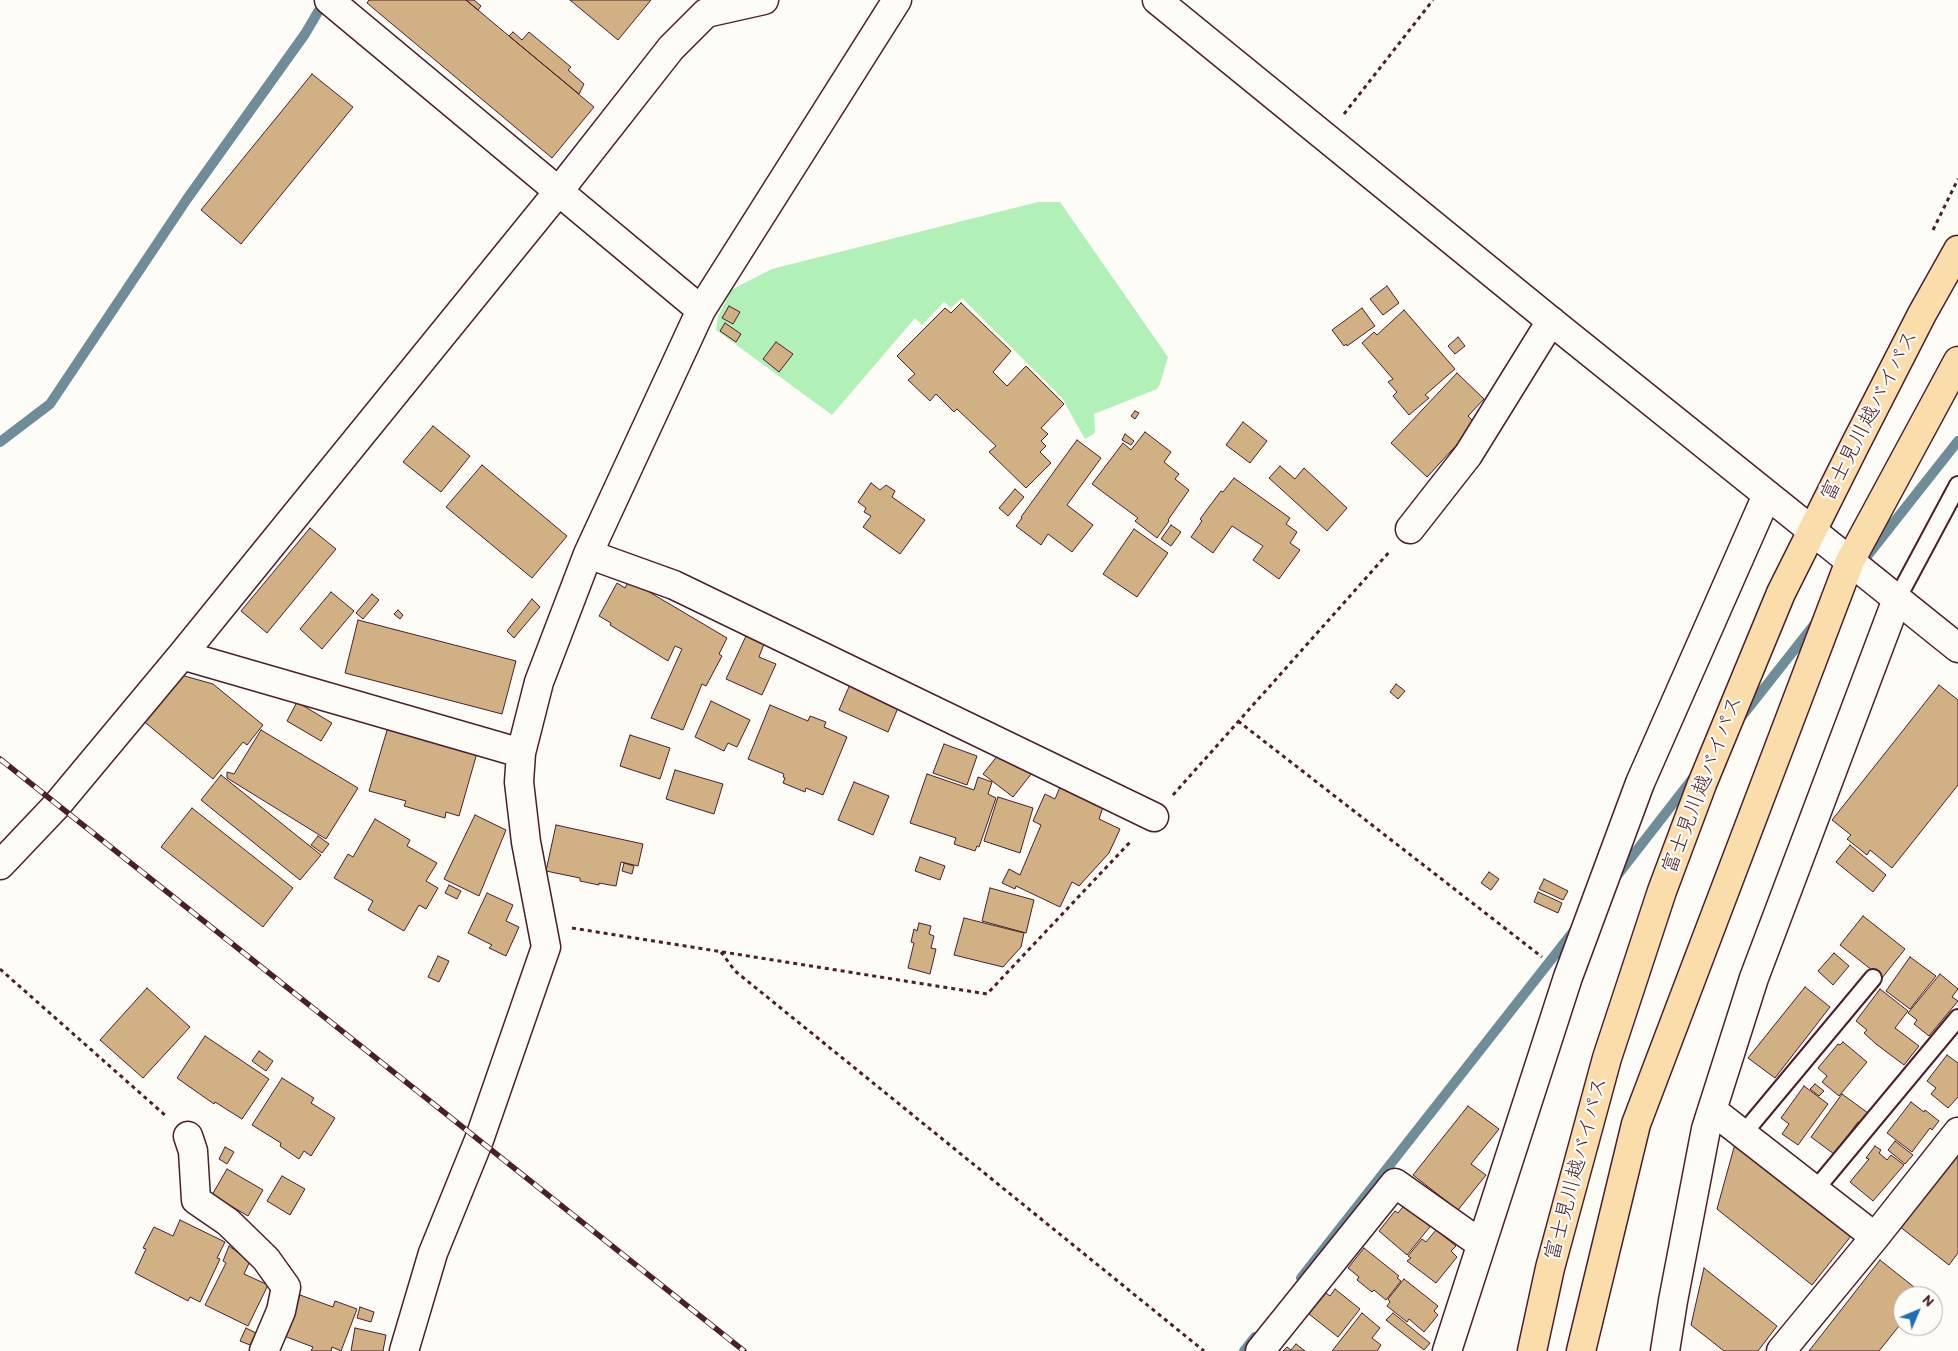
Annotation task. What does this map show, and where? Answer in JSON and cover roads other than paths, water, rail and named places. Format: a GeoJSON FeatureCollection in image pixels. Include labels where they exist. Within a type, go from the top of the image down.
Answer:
{"type":"FeatureCollection","features":[{"type":"Feature","properties":{"kind":"highway","name":"富士見川越バイパス"},"geometry":{"type":"LineString","coordinates":[[1532,1351],[1550,1268],[1588,1127],[1630,986],[1662,891],[1705,776],[1781,592],[1922,314],[1958,250]]}},
{"type":"Feature","properties":{"kind":"highway"},"geometry":{"type":"LineString","coordinates":[[1581,1351],[1636,1124],[1850,561],[1958,361]]}},
{"type":"Feature","properties":{"kind":"street"},"geometry":{"type":"LineString","coordinates":[[0,865],[57,805],[182,655],[558,192],[704,7],[764,0]]}},
{"type":"Feature","properties":{"kind":"street"},"geometry":{"type":"LineString","coordinates":[[404,1351],[433,1253],[479,1140],[546,947],[526,842],[519,782],[520,753],[539,682],[588,554],[701,310],[843,82],[897,0]]}},
{"type":"Feature","properties":{"kind":"street"},"geometry":{"type":"LineString","coordinates":[[1157,0],[1551,321],[1958,648]]}},
{"type":"Feature","properties":{"kind":"street"},"geometry":{"type":"LineString","coordinates":[[332,2],[701,310]]}},
{"type":"Feature","properties":{"kind":"street"},"geometry":{"type":"LineString","coordinates":[[1410,528],[1468,455],[1551,321]]}},
{"type":"Feature","properties":{"kind":"street"},"geometry":{"type":"LineString","coordinates":[[1447,1351],[1568,977],[1640,783],[1768,495]]}},
{"type":"Feature","properties":{"kind":"street"},"geometry":{"type":"LineString","coordinates":[[588,554],[674,585],[1154,817]]}},
{"type":"Feature","properties":{"kind":"street"},"geometry":{"type":"LineString","coordinates":[[1665,1351],[1706,1129],[1754,978],[1897,599]]}},
{"type":"Feature","properties":{"kind":"street"},"geometry":{"type":"LineString","coordinates":[[182,655],[520,753]]}},
{"type":"Feature","properties":{"kind":"street"},"geometry":{"type":"LineString","coordinates":[[1712,1110],[1875,1237]]}},
{"type":"Feature","properties":{"kind":"street"},"geometry":{"type":"LineString","coordinates":[[1781,1351],[1958,1132]]}},
{"type":"Feature","properties":{"kind":"street"},"geometry":{"type":"LineString","coordinates":[[188,1136],[193,1150],[196,1200],[228,1222],[266,1259],[286,1287],[281,1311],[264,1351]]}},
{"type":"Feature","properties":{"kind":"street"},"geometry":{"type":"LineString","coordinates":[[1260,1351],[1395,1184],[1481,1244]]}},
{"type":"Feature","properties":{"kind":"lane"},"geometry":{"type":"LineString","coordinates":[[1897,599],[1958,485]]}},
{"type":"Feature","properties":{"kind":"lane"},"geometry":{"type":"LineString","coordinates":[[1743,1134],[1873,978]]}},
{"type":"Feature","properties":{"kind":"lane"},"geometry":{"type":"LineString","coordinates":[[1815,1190],[1958,1018]]}},
{"type":"Feature","properties":{"kind":"waterway"},"geometry":{"type":"LineString","coordinates":[[0,442],[50,404],[187,199],[305,34],[325,0]]}},
{"type":"Feature","properties":{"kind":"waterway"},"geometry":{"type":"LineString","coordinates":[[1861,564],[1958,441]]}},
{"type":"Feature","properties":{"kind":"waterway"},"geometry":{"type":"LineString","coordinates":[[1739,720],[1817,621]]}},
{"type":"Feature","properties":{"kind":"waterway"},"geometry":{"type":"LineString","coordinates":[[1616,877],[1693,778]]}},
{"type":"Feature","properties":{"kind":"waterway"},"geometry":{"type":"LineString","coordinates":[[1301,1278],[1576,928]]}},
{"type":"Feature","properties":{"kind":"waterway"},"geometry":{"type":"LineString","coordinates":[[1244,1351],[1255,1337]]}},
{"type":"Feature","properties":{"kind":"railway"},"geometry":{"type":"LineString","coordinates":[[0,759],[744,1351]]}}]}
